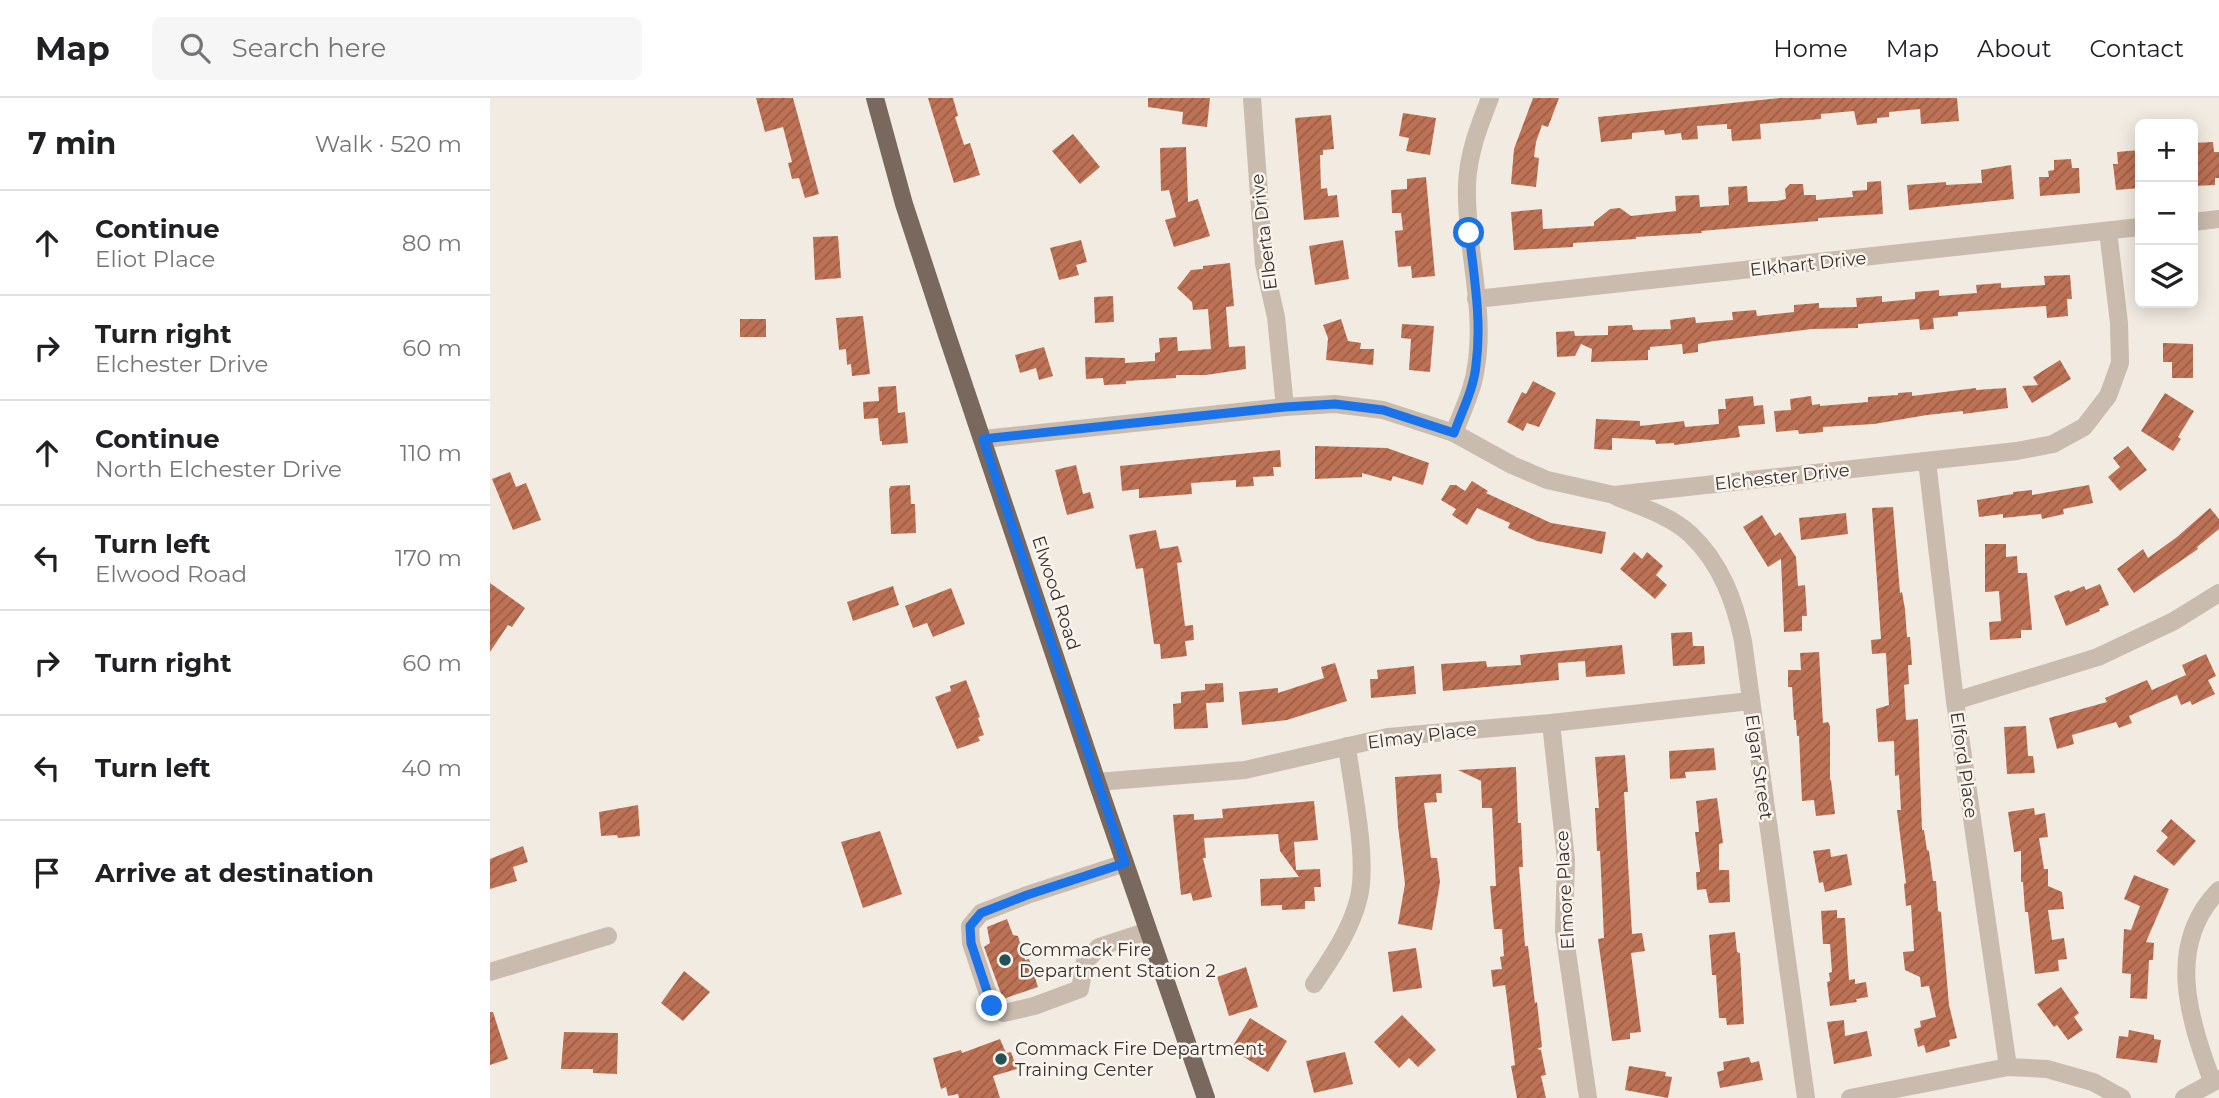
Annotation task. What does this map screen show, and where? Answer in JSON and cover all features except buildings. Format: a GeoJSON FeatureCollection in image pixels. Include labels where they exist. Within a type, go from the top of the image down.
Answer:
{"type":"FeatureCollection","features":[{"type":"Feature","properties":{"kind":"main road","name":"Elwood Road"},"geometry":{"type":"LineString","coordinates":[[875,98],[904,204],[1097,782],[1206,1098]]}},
{"type":"Feature","properties":{"kind":"street","name":"Elberta Drive"},"geometry":{"type":"LineString","coordinates":[[1252,98],[1264,264],[1276,317],[1285,407]]}},
{"type":"Feature","properties":{"kind":"street"},"geometry":{"type":"LineString","coordinates":[[1454,433],[1476,367],[1476,299],[1467,184],[1474,138],[1490,98]]}},
{"type":"Feature","properties":{"kind":"street"},"geometry":{"type":"LineString","coordinates":[[2198,221],[2219,219]]}},
{"type":"Feature","properties":{"kind":"street","name":"Elkhart Drive"},"geometry":{"type":"LineString","coordinates":[[1476,299],[2135,227]]}},
{"type":"Feature","properties":{"kind":"street","name":"Elchester Drive"},"geometry":{"type":"LineString","coordinates":[[983,439],[1335,404],[1383,410],[1454,433],[1512,465],[1547,480],[1614,495],[2017,451],[2053,444],[2084,427],[2108,396],[2120,363],[2119,323],[2108,230]]}},
{"type":"Feature","properties":{"kind":"street","name":"Elford Place"},"geometry":{"type":"LineString","coordinates":[[1927,461],[1955,701],[2008,1067]]}},
{"type":"Feature","properties":{"kind":"street","name":"Elgar Street"},"geometry":{"type":"LineString","coordinates":[[1614,495],[1659,514],[1690,534],[1719,571],[1736,606],[1806,1098]]}},
{"type":"Feature","properties":{"kind":"street"},"geometry":{"type":"LineString","coordinates":[[1955,701],[2098,657],[2174,621],[2219,593]]}},
{"type":"Feature","properties":{"kind":"street","name":"Elmay Place"},"geometry":{"type":"LineString","coordinates":[[1097,782],[1245,769],[1388,737],[1550,723],[1750,701]]}},
{"type":"Feature","properties":{"kind":"street","name":"Elmore Place"},"geometry":{"type":"LineString","coordinates":[[1550,723],[1566,860],[1564,931],[1588,1098]]}},
{"type":"Feature","properties":{"kind":"street"},"geometry":{"type":"LineString","coordinates":[[1314,984],[1343,940],[1359,896],[1361,849],[1347,746]]}},
{"type":"Feature","properties":{"kind":"street"},"geometry":{"type":"LineString","coordinates":[[1125,863],[981,913],[970,926],[971,943],[992,1006],[1003,1013],[1034,1006],[1080,989],[1085,962],[1099,947],[1148,931]]}},
{"type":"Feature","properties":{"kind":"street"},"geometry":{"type":"LineString","coordinates":[[2183,1098],[2215,1080],[2196,1037],[2187,1002],[2186,967],[2193,933],[2211,897],[2219,890]]}},
{"type":"Feature","properties":{"kind":"street"},"geometry":{"type":"LineString","coordinates":[[490,972],[608,936]]}},
{"type":"Feature","properties":{"kind":"street"},"geometry":{"type":"LineString","coordinates":[[1850,1098],[2008,1067],[2048,1069],[2093,1082],[2122,1098]]}},
{"type":"Feature","properties":{"kind":"place","name":"Commack Fire Department Station 2"},"geometry":{"type":"Point","coordinates":[1005,960]}},
{"type":"Feature","properties":{"kind":"place","name":"Commack Fire Department Training Center"},"geometry":{"type":"Point","coordinates":[1001,1059]}},
{"type":"Feature","properties":{"kind":"route"},"geometry":{"type":"LineString","coordinates":[[992,1006],[971,943],[970,926],[981,913],[1125,863],[983,439],[1335,404],[1383,410],[1454,433],[1476,367],[1478,332],[1469,233]]}}]}
